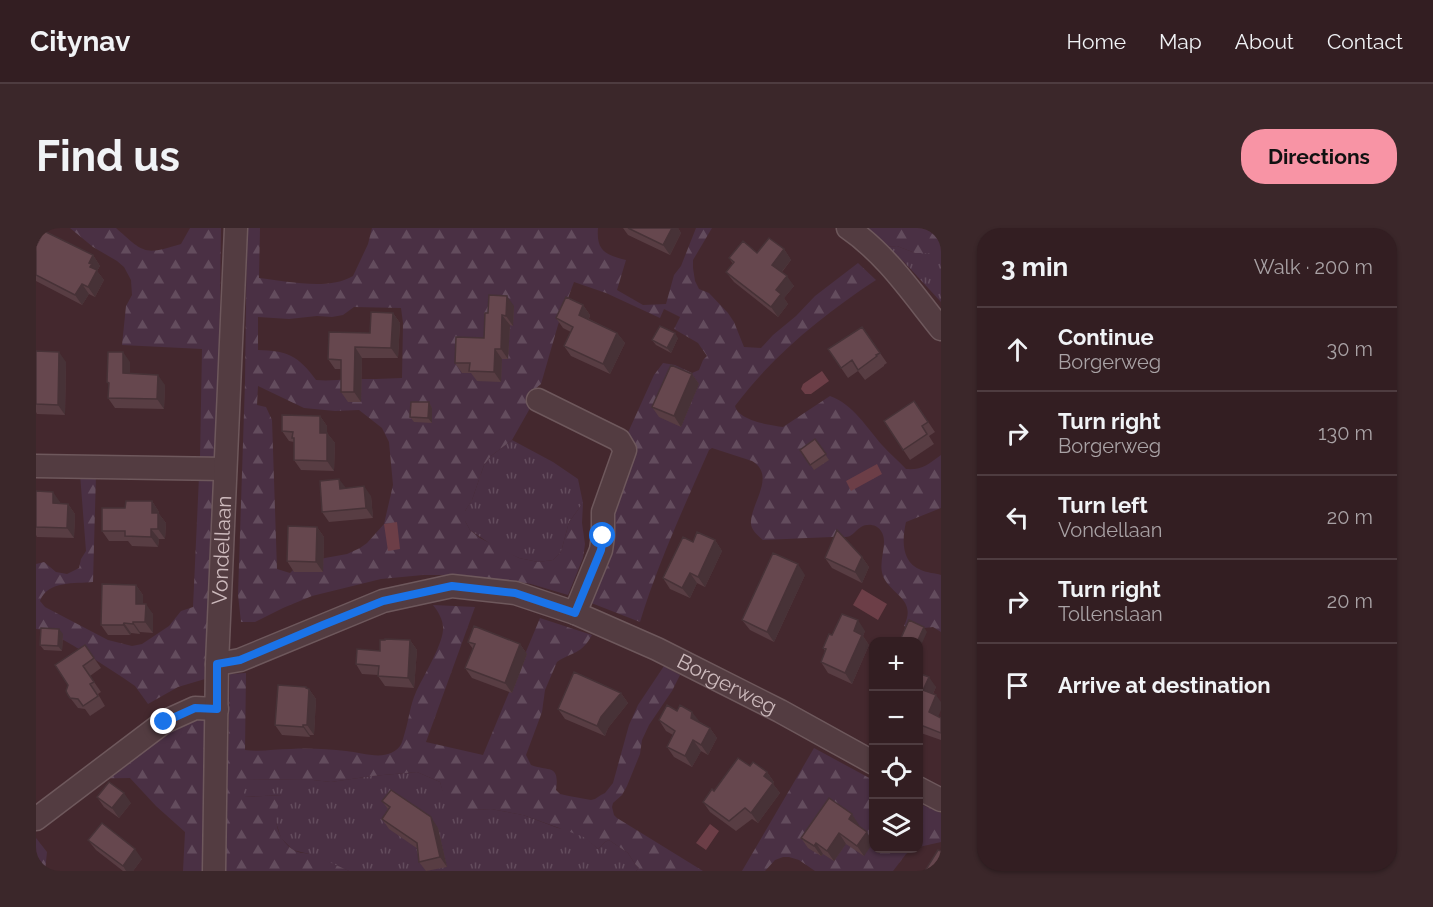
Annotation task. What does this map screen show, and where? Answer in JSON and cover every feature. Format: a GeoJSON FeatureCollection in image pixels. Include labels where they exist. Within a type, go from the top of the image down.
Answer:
{"type":"FeatureCollection","features":[{"type":"Feature","properties":{"kind":"street","name":"Vondellaan"},"geometry":{"type":"LineString","coordinates":[[214,871],[217,664],[236,228]]}},
{"type":"Feature","properties":{"kind":"street"},"geometry":{"type":"LineString","coordinates":[[848,228],[861,237],[903,280],[941,329]]}},
{"type":"Feature","properties":{"kind":"street"},"geometry":{"type":"LineString","coordinates":[[538,400],[619,440],[625,450],[603,512],[601,550],[575,613]]}},
{"type":"Feature","properties":{"kind":"street"},"geometry":{"type":"LineString","coordinates":[[36,466],[225,469]]}},
{"type":"Feature","properties":{"kind":"street","name":"Borgerweg"},"geometry":{"type":"LineString","coordinates":[[217,664],[240,660],[383,601],[452,586],[515,593],[575,613],[657,649],[780,711],[869,761]]}},
{"type":"Feature","properties":{"kind":"street"},"geometry":{"type":"LineString","coordinates":[[36,819],[164,722],[195,708],[217,709]]}},
{"type":"Feature","properties":{"kind":"street"},"geometry":{"type":"LineString","coordinates":[[923,791],[941,800]]}},
{"type":"Feature","properties":{"kind":"green space"},"geometry":{"type":"Polygon","coordinates":[[[70,228],[116,228],[133,243],[152,251],[181,244],[190,228],[221,228],[218,452],[216,457],[200,458],[202,349],[122,345],[126,306],[132,295],[131,280],[124,267],[117,261],[93,247],[70,228]]]}},
{"type":"Feature","properties":{"kind":"green space"},"geometry":{"type":"Polygon","coordinates":[[[247,228],[260,228],[259,278],[320,284],[343,281],[353,276],[368,244],[372,228],[598,228],[599,242],[604,251],[626,260],[617,290],[643,305],[666,304],[674,275],[681,266],[696,228],[712,228],[693,260],[695,281],[699,289],[709,293],[728,313],[744,347],[761,348],[815,296],[858,263],[876,280],[837,307],[782,353],[735,406],[742,415],[749,419],[783,427],[830,396],[853,411],[906,469],[921,468],[941,455],[941,508],[906,522],[904,550],[914,566],[923,571],[941,575],[941,632],[933,627],[915,629],[904,626],[908,611],[903,600],[889,586],[882,574],[884,542],[881,531],[877,527],[866,525],[846,537],[763,540],[754,532],[751,524],[761,489],[762,474],[759,467],[752,461],[712,448],[709,450],[672,535],[640,622],[581,599],[626,437],[654,375],[663,363],[675,365],[692,373],[699,370],[707,356],[698,343],[674,329],[680,317],[664,309],[660,318],[606,293],[574,282],[558,325],[541,384],[531,395],[529,410],[512,440],[491,456],[484,465],[472,500],[465,511],[465,521],[470,530],[480,538],[519,558],[538,562],[553,560],[561,552],[569,522],[583,503],[582,523],[585,544],[583,558],[568,595],[531,584],[498,579],[460,575],[423,575],[381,579],[312,596],[255,622],[241,622],[238,595],[247,228]],[[354,307],[343,315],[332,317],[289,319],[258,317],[258,350],[291,356],[303,365],[316,380],[402,378],[401,308],[354,307]],[[258,386],[257,405],[266,407],[272,420],[277,569],[290,573],[296,567],[347,554],[360,548],[384,524],[393,485],[389,442],[382,428],[359,410],[335,411],[304,408],[258,386]]]}},
{"type":"Feature","properties":{"kind":"green space"},"geometry":{"type":"Polygon","coordinates":[[[860,228],[941,228],[941,253],[915,253],[897,246],[886,247],[860,228]]]}},
{"type":"Feature","properties":{"kind":"green space"},"geometry":{"type":"Polygon","coordinates":[[[897,246],[915,253],[941,253],[941,302],[904,262],[886,247],[897,246]]]}},
{"type":"Feature","properties":{"kind":"green space"},"geometry":{"type":"Polygon","coordinates":[[[512,440],[553,462],[578,479],[583,503],[569,522],[561,552],[553,560],[538,562],[519,558],[495,547],[470,530],[465,521],[465,511],[472,500],[484,465],[491,456],[512,440]]]}},
{"type":"Feature","properties":{"kind":"green space"},"geometry":{"type":"Polygon","coordinates":[[[80,474],[96,474],[93,582],[56,586],[49,589],[40,601],[45,607],[108,640],[132,646],[142,644],[169,626],[181,611],[193,607],[199,477],[216,478],[214,592],[205,679],[178,687],[148,704],[135,686],[122,677],[46,630],[36,629],[36,564],[44,562],[56,572],[67,574],[79,568],[86,551],[80,474]]]}},
{"type":"Feature","properties":{"kind":"green space"},"geometry":{"type":"Polygon","coordinates":[[[433,605],[475,607],[426,742],[483,755],[540,618],[592,635],[584,646],[557,662],[545,690],[542,712],[526,755],[531,765],[554,772],[557,781],[556,790],[560,794],[591,800],[605,793],[613,783],[629,725],[638,705],[664,666],[680,675],[649,725],[627,786],[612,807],[617,818],[703,871],[636,871],[639,868],[628,853],[609,840],[598,849],[584,837],[523,815],[491,809],[465,809],[445,801],[440,782],[417,772],[331,782],[244,779],[244,797],[283,795],[276,817],[278,831],[286,844],[298,852],[310,854],[349,871],[225,871],[230,674],[246,673],[245,750],[312,749],[386,755],[401,744],[414,697],[442,637],[443,623],[433,605]]]}},
{"type":"Feature","properties":{"kind":"green space"},"geometry":{"type":"Polygon","coordinates":[[[207,715],[202,871],[183,871],[185,832],[130,778],[78,779],[128,743],[207,715]]]}},
{"type":"Feature","properties":{"kind":"green space"},"geometry":{"type":"Polygon","coordinates":[[[814,748],[869,778],[869,853],[908,853],[893,871],[815,871],[799,860],[783,857],[775,860],[765,871],[742,871],[814,748]]]}},
{"type":"Feature","properties":{"kind":"green space"},"geometry":{"type":"Polygon","coordinates":[[[417,772],[440,782],[445,798],[474,810],[491,809],[523,815],[585,837],[598,849],[609,840],[628,853],[639,868],[636,871],[349,871],[309,854],[293,850],[281,838],[275,819],[277,805],[282,795],[244,797],[244,779],[331,782],[417,772]]]}},
{"type":"Feature","properties":{"kind":"green space"},"geometry":{"type":"Polygon","coordinates":[[[923,805],[941,813],[941,842],[923,846],[923,805]]]}},
{"type":"Feature","properties":{"kind":"green space"},"geometry":{"type":"Polygon","coordinates":[[[36,838],[47,852],[45,871],[36,871],[36,838]]]}},
{"type":"Feature","properties":{"kind":"shaded area"},"geometry":{"type":"Polygon","coordinates":[[[822,371],[829,381],[811,394],[805,394],[801,389],[803,384],[822,371]]]}},
{"type":"Feature","properties":{"kind":"shaded area"},"geometry":{"type":"Polygon","coordinates":[[[877,464],[882,474],[851,491],[846,481],[877,464]]]}},
{"type":"Feature","properties":{"kind":"shaded area"},"geometry":{"type":"Polygon","coordinates":[[[397,522],[400,549],[388,551],[384,524],[397,522]]]}},
{"type":"Feature","properties":{"kind":"shaded area"},"geometry":{"type":"Polygon","coordinates":[[[862,589],[887,604],[878,620],[853,605],[862,589]]]}},
{"type":"Feature","properties":{"kind":"shaded area"},"geometry":{"type":"Polygon","coordinates":[[[710,824],[719,831],[706,850],[696,843],[710,824]]]}},
{"type":"Feature","properties":{"kind":"building"},"geometry":{"type":"Polygon","coordinates":[[[628,228],[672,228],[663,245],[628,228]]]}},
{"type":"Feature","properties":{"kind":"building"},"geometry":{"type":"Polygon","coordinates":[[[44,231],[93,255],[89,263],[92,264],[90,267],[97,270],[88,287],[82,284],[75,295],[36,275],[36,246],[44,231]]]}},
{"type":"Feature","properties":{"kind":"building"},"geometry":{"type":"Polygon","coordinates":[[[769,238],[784,249],[772,265],[787,276],[776,290],[781,294],[771,307],[726,272],[734,262],[729,258],[743,241],[757,253],[769,238]]]}},
{"type":"Feature","properties":{"kind":"building"},"geometry":{"type":"Polygon","coordinates":[[[489,295],[507,296],[506,316],[502,315],[501,349],[495,349],[494,372],[469,371],[470,363],[455,363],[456,337],[484,338],[485,313],[488,313],[489,295]]]}},
{"type":"Feature","properties":{"kind":"building"},"geometry":{"type":"Polygon","coordinates":[[[566,297],[583,305],[579,315],[617,333],[603,364],[564,346],[573,327],[556,318],[566,297]]]}},
{"type":"Feature","properties":{"kind":"building"},"geometry":{"type":"Polygon","coordinates":[[[371,312],[393,313],[391,348],[355,347],[354,392],[341,392],[341,360],[328,359],[329,332],[370,333],[371,312]]]}},
{"type":"Feature","properties":{"kind":"building"},"geometry":{"type":"Polygon","coordinates":[[[660,326],[675,333],[667,348],[652,340],[660,326]]]}},
{"type":"Feature","properties":{"kind":"building"},"geometry":{"type":"Polygon","coordinates":[[[862,327],[880,353],[858,370],[852,360],[841,368],[828,349],[862,327]]]}},
{"type":"Feature","properties":{"kind":"building"},"geometry":{"type":"Polygon","coordinates":[[[36,351],[59,352],[58,405],[36,404],[36,351]]]}},
{"type":"Feature","properties":{"kind":"building"},"geometry":{"type":"Polygon","coordinates":[[[108,352],[123,352],[123,373],[158,375],[157,399],[108,398],[108,352]]]}},
{"type":"Feature","properties":{"kind":"building"},"geometry":{"type":"Polygon","coordinates":[[[671,365],[692,374],[674,416],[652,407],[671,365]]]}},
{"type":"Feature","properties":{"kind":"building"},"geometry":{"type":"Polygon","coordinates":[[[914,401],[928,422],[922,426],[927,434],[903,450],[884,421],[914,401]]]}},
{"type":"Feature","properties":{"kind":"building"},"geometry":{"type":"Polygon","coordinates":[[[411,402],[429,402],[428,418],[410,417],[411,402]]]}},
{"type":"Feature","properties":{"kind":"building"},"geometry":{"type":"Polygon","coordinates":[[[282,415],[320,416],[320,433],[327,433],[327,461],[294,460],[293,432],[282,431],[282,415]]]}},
{"type":"Feature","properties":{"kind":"building"},"geometry":{"type":"Polygon","coordinates":[[[815,439],[826,454],[810,465],[800,450],[815,439]]]}},
{"type":"Feature","properties":{"kind":"building"},"geometry":{"type":"Polygon","coordinates":[[[339,479],[340,489],[364,486],[366,508],[322,512],[320,481],[339,479]]]}},
{"type":"Feature","properties":{"kind":"building"},"geometry":{"type":"Polygon","coordinates":[[[36,491],[53,492],[53,503],[68,504],[67,528],[36,527],[36,491]]]}},
{"type":"Feature","properties":{"kind":"building"},"geometry":{"type":"Polygon","coordinates":[[[126,501],[152,501],[152,513],[158,513],[158,529],[151,529],[151,537],[125,536],[125,531],[102,531],[102,508],[125,508],[126,501]]]}},
{"type":"Feature","properties":{"kind":"building"},"geometry":{"type":"Polygon","coordinates":[[[288,526],[317,527],[316,562],[287,561],[288,526]]]}},
{"type":"Feature","properties":{"kind":"building"},"geometry":{"type":"Polygon","coordinates":[[[837,530],[862,557],[855,572],[825,558],[837,530]]]}},
{"type":"Feature","properties":{"kind":"building"},"geometry":{"type":"Polygon","coordinates":[[[697,532],[715,540],[698,577],[690,573],[682,588],[663,578],[683,537],[693,542],[697,532]]]}},
{"type":"Feature","properties":{"kind":"building"},"geometry":{"type":"Polygon","coordinates":[[[773,553],[798,564],[767,632],[742,620],[773,553]]]}},
{"type":"Feature","properties":{"kind":"building"},"geometry":{"type":"Polygon","coordinates":[[[102,584],[136,585],[136,604],[146,604],[145,622],[101,625],[102,584]]]}},
{"type":"Feature","properties":{"kind":"building"},"geometry":{"type":"Polygon","coordinates":[[[842,614],[858,620],[854,631],[862,635],[845,673],[821,662],[826,649],[823,648],[829,634],[832,635],[842,614]]]}},
{"type":"Feature","properties":{"kind":"building"},"geometry":{"type":"Polygon","coordinates":[[[909,620],[924,627],[919,637],[901,637],[909,620]]]}},
{"type":"Feature","properties":{"kind":"building"},"geometry":{"type":"Polygon","coordinates":[[[474,626],[520,644],[505,683],[465,668],[475,644],[468,642],[474,626]]]}},
{"type":"Feature","properties":{"kind":"building"},"geometry":{"type":"Polygon","coordinates":[[[41,628],[59,629],[58,646],[40,645],[41,628]]]}},
{"type":"Feature","properties":{"kind":"building"},"geometry":{"type":"Polygon","coordinates":[[[380,640],[410,640],[408,678],[378,676],[379,666],[356,664],[357,649],[380,651],[380,640]]]}},
{"type":"Feature","properties":{"kind":"building"},"geometry":{"type":"Polygon","coordinates":[[[85,645],[94,658],[83,666],[94,682],[90,684],[98,696],[83,706],[78,699],[70,698],[66,691],[68,685],[55,665],[85,645]]]}},
{"type":"Feature","properties":{"kind":"building"},"geometry":{"type":"Polygon","coordinates":[[[574,672],[621,693],[601,717],[597,726],[558,709],[574,672]]]}},
{"type":"Feature","properties":{"kind":"building"},"geometry":{"type":"Polygon","coordinates":[[[923,675],[929,677],[923,690],[923,675]]]}},
{"type":"Feature","properties":{"kind":"building"},"geometry":{"type":"Polygon","coordinates":[[[278,685],[309,689],[307,725],[303,727],[275,725],[278,685]]]}},
{"type":"Feature","properties":{"kind":"building"},"geometry":{"type":"Polygon","coordinates":[[[923,690],[936,695],[929,712],[941,718],[941,733],[923,726],[923,690]]]}},
{"type":"Feature","properties":{"kind":"building"},"geometry":{"type":"Polygon","coordinates":[[[667,705],[677,711],[680,705],[692,712],[691,718],[710,728],[701,745],[693,740],[685,756],[667,747],[675,731],[659,720],[667,705]]]}},
{"type":"Feature","properties":{"kind":"building"},"geometry":{"type":"Polygon","coordinates":[[[738,758],[750,766],[753,762],[767,772],[764,776],[773,783],[751,813],[745,808],[729,821],[703,802],[738,758]]]}},
{"type":"Feature","properties":{"kind":"building"},"geometry":{"type":"Polygon","coordinates":[[[109,782],[124,793],[112,808],[97,797],[109,782]]]}},
{"type":"Feature","properties":{"kind":"building"},"geometry":{"type":"Polygon","coordinates":[[[391,790],[431,817],[440,857],[419,862],[417,843],[382,819],[390,807],[382,801],[391,790]]]}},
{"type":"Feature","properties":{"kind":"building"},"geometry":{"type":"Polygon","coordinates":[[[829,798],[852,814],[849,819],[867,832],[857,846],[839,833],[827,851],[816,843],[814,846],[801,838],[829,798]]]}},
{"type":"Feature","properties":{"kind":"building"},"geometry":{"type":"Polygon","coordinates":[[[102,823],[135,849],[123,866],[88,840],[102,823]]]}},
{"type":"Feature","properties":{"kind":"building"},"geometry":{"type":"Polygon","coordinates":[[[938,850],[941,851],[941,871],[925,871],[938,850]]]}},
{"type":"Feature","properties":{"kind":"route"},"geometry":{"type":"LineString","coordinates":[[164,722],[195,708],[217,709],[217,664],[240,660],[383,601],[452,586],[515,593],[575,613],[601,550],[603,536]]}}]}
